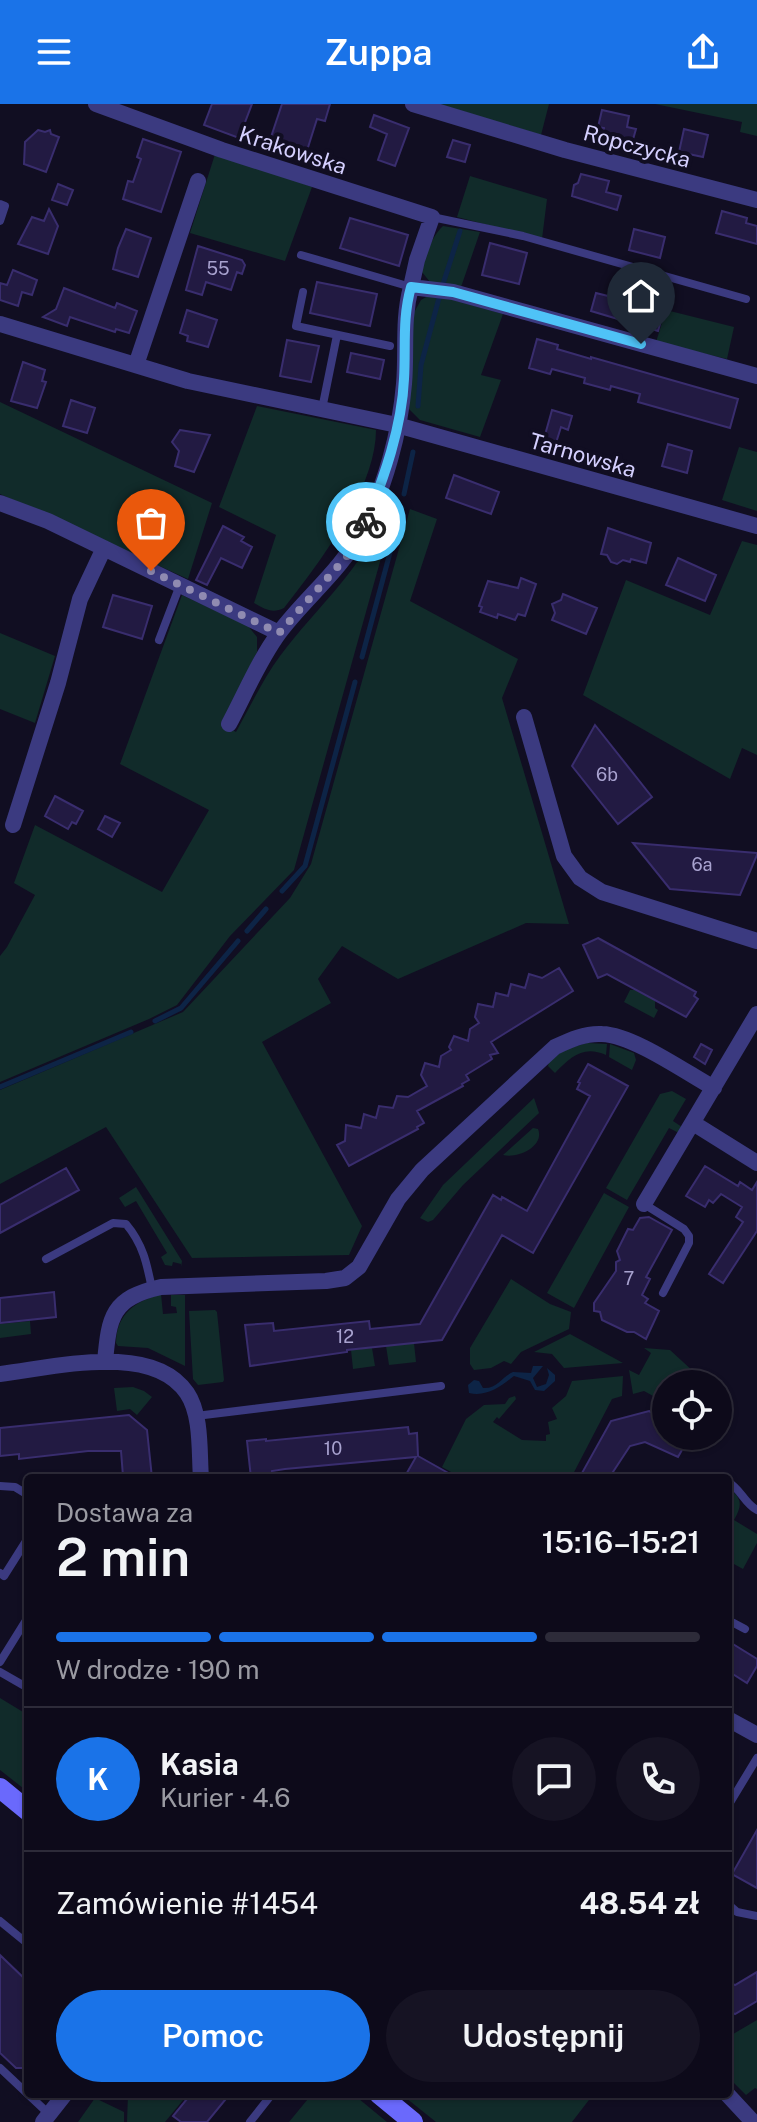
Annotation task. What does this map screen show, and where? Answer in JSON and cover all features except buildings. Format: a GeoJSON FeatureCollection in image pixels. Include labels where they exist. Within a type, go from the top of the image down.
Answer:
{"type":"FeatureCollection","features":[{"type":"Feature","properties":{"kind":"street","name":"Krakowska"},"geometry":{"type":"LineString","coordinates":[[96,104],[222,150],[432,217]]}},
{"type":"Feature","properties":{"kind":"street","name":"Ropczycka"},"geometry":{"type":"LineString","coordinates":[[413,104],[565,150],[757,200]]}},
{"type":"Feature","properties":{"kind":"street"},"geometry":{"type":"LineString","coordinates":[[136,365],[198,181]]}},
{"type":"Feature","properties":{"kind":"street"},"geometry":{"type":"LineString","coordinates":[[229,724],[279,633],[338,568],[363,529],[376,497],[397,425],[404,380],[403,325],[417,260],[432,217]]}},
{"type":"Feature","properties":{"kind":"street"},"geometry":{"type":"LineString","coordinates":[[411,287],[453,292],[757,376]]}},
{"type":"Feature","properties":{"kind":"street","name":"Tarnowska"},"geometry":{"type":"LineString","coordinates":[[0,324],[188,381],[397,425],[757,526]]}},
{"type":"Feature","properties":{"kind":"street"},"geometry":{"type":"LineString","coordinates":[[0,503],[48,521],[279,633]]}},
{"type":"Feature","properties":{"kind":"street"},"geometry":{"type":"LineString","coordinates":[[13,825],[58,683],[80,599],[104,548]]}},
{"type":"Feature","properties":{"kind":"street"},"geometry":{"type":"LineString","coordinates":[[524,717],[564,856],[580,878],[602,892],[757,941]]}},
{"type":"Feature","properties":{"kind":"street"},"geometry":{"type":"LineString","coordinates":[[644,1204],[757,1014]]}},
{"type":"Feature","properties":{"kind":"street"},"geometry":{"type":"LineString","coordinates":[[105,1362],[111,1317],[121,1303],[139,1291],[345,1278],[359,1267],[398,1199],[422,1170],[555,1047],[580,1036],[600,1033],[622,1037],[714,1088]]}},
{"type":"Feature","properties":{"kind":"street"},"geometry":{"type":"LineString","coordinates":[[693,1123],[757,1163]]}},
{"type":"Feature","properties":{"kind":"street"},"geometry":{"type":"LineString","coordinates":[[0,1374],[105,1362],[139,1362],[168,1375],[188,1394],[195,1416],[201,1474]]}},
{"type":"Feature","properties":{"kind":"street"},"geometry":{"type":"LineString","coordinates":[[732,1721],[757,1735]]}},
{"type":"Feature","properties":{"kind":"street"},"geometry":{"type":"LineString","coordinates":[[0,1788],[24,1808]]}},
{"type":"Feature","properties":{"kind":"street"},"geometry":{"type":"LineString","coordinates":[[46,2118],[62,2098]]}},
{"type":"Feature","properties":{"kind":"street"},"geometry":{"type":"LineString","coordinates":[[384,2098],[413,2122]]}},
{"type":"Feature","properties":{"kind":"street"},"geometry":{"type":"LineString","coordinates":[[731,2098],[754,2121]]}},
{"type":"Feature","properties":{"kind":"lane"},"geometry":{"type":"LineString","coordinates":[[0,204],[5,206],[0,221]]}},
{"type":"Feature","properties":{"kind":"lane"},"geometry":{"type":"LineString","coordinates":[[432,217],[523,236],[746,299]]}},
{"type":"Feature","properties":{"kind":"lane"},"geometry":{"type":"LineString","coordinates":[[301,255],[411,287]]}},
{"type":"Feature","properties":{"kind":"lane"},"geometry":{"type":"LineString","coordinates":[[303,292],[296,326],[390,346]]}},
{"type":"Feature","properties":{"kind":"lane"},"geometry":{"type":"LineString","coordinates":[[322,409],[337,335]]}},
{"type":"Feature","properties":{"kind":"lane"},"geometry":{"type":"LineString","coordinates":[[159,640],[180,585]]}},
{"type":"Feature","properties":{"kind":"lane"},"geometry":{"type":"LineString","coordinates":[[644,1204],[684,1229],[689,1236],[689,1243],[663,1293]]}},
{"type":"Feature","properties":{"kind":"lane"},"geometry":{"type":"LineString","coordinates":[[46,1259],[113,1223],[126,1224],[144,1251],[152,1289]]}},
{"type":"Feature","properties":{"kind":"lane"},"geometry":{"type":"LineString","coordinates":[[195,1416],[441,1386]]}},
{"type":"Feature","properties":{"kind":"lane"},"geometry":{"type":"LineString","coordinates":[[732,1484],[737,1487],[747,1505],[757,1510]]}},
{"type":"Feature","properties":{"kind":"lane"},"geometry":{"type":"LineString","coordinates":[[0,1486],[15,1487],[24,1493]]}},
{"type":"Feature","properties":{"kind":"lane"},"geometry":{"type":"LineString","coordinates":[[1,1577],[24,1544]]}},
{"type":"Feature","properties":{"kind":"lane"},"geometry":{"type":"LineString","coordinates":[[732,1622],[745,1629]]}},
{"type":"Feature","properties":{"kind":"lane"},"geometry":{"type":"LineString","coordinates":[[0,1662],[24,1623]]}},
{"type":"Feature","properties":{"kind":"lane"},"geometry":{"type":"LineString","coordinates":[[0,1672],[24,1686]]}},
{"type":"Feature","properties":{"kind":"lane"},"geometry":{"type":"LineString","coordinates":[[732,1799],[757,1758]]}},
{"type":"Feature","properties":{"kind":"lane"},"geometry":{"type":"LineString","coordinates":[[732,1908],[737,1912],[757,1916]]}},
{"type":"Feature","properties":{"kind":"lane"},"geometry":{"type":"LineString","coordinates":[[0,1921],[24,1941]]}},
{"type":"Feature","properties":{"kind":"lane"},"geometry":{"type":"LineString","coordinates":[[0,2068],[24,2094]]}},
{"type":"Feature","properties":{"kind":"lane"},"geometry":{"type":"LineString","coordinates":[[28,2098],[46,2118]]}},
{"type":"Feature","properties":{"kind":"lane"},"geometry":{"type":"LineString","coordinates":[[250,2122],[269,2098]]}},
{"type":"Feature","properties":{"kind":"green space"},"geometry":{"type":"Polygon","coordinates":[[[438,104],[549,104],[541,135],[438,104]]]}},
{"type":"Feature","properties":{"kind":"green space"},"geometry":{"type":"Polygon","coordinates":[[[655,104],[757,104],[757,136],[740,132],[742,122],[655,104]]]}},
{"type":"Feature","properties":{"kind":"green space"},"geometry":{"type":"Polygon","coordinates":[[[216,151],[312,187],[285,261],[190,233],[216,151]]]}},
{"type":"Feature","properties":{"kind":"green space"},"geometry":{"type":"Polygon","coordinates":[[[470,176],[547,199],[542,239],[457,217],[470,176]]]}},
{"type":"Feature","properties":{"kind":"green space"},"geometry":{"type":"Polygon","coordinates":[[[443,226],[480,232],[460,290],[430,282],[422,272],[429,247],[443,226]]]}},
{"type":"Feature","properties":{"kind":"green space"},"geometry":{"type":"Polygon","coordinates":[[[428,296],[503,314],[481,375],[501,380],[480,437],[420,420],[409,409],[412,316],[421,300],[428,296]]]}},
{"type":"Feature","properties":{"kind":"green space"},"geometry":{"type":"Polygon","coordinates":[[[666,310],[734,327],[727,359],[656,342],[666,310]]]}},
{"type":"Feature","properties":{"kind":"green space"},"geometry":{"type":"Polygon","coordinates":[[[0,402],[212,503],[188,579],[0,494],[0,402]]]}},
{"type":"Feature","properties":{"kind":"green space"},"geometry":{"type":"Polygon","coordinates":[[[257,406],[376,430],[367,476],[343,524],[284,608],[276,611],[254,603],[276,535],[219,507],[257,406]]]}},
{"type":"Feature","properties":{"kind":"green space"},"geometry":{"type":"Polygon","coordinates":[[[739,447],[757,452],[757,511],[722,500],[739,447]]]}},
{"type":"Feature","properties":{"kind":"green space"},"geometry":{"type":"Polygon","coordinates":[[[388,505],[395,508],[294,870],[230,936],[177,1005],[0,1082],[0,956],[35,895],[14,883],[35,825],[162,892],[209,810],[120,764],[182,595],[248,626],[257,637],[257,652],[221,723],[236,732],[280,656],[366,549],[388,505]]]}},
{"type":"Feature","properties":{"kind":"green space"},"geometry":{"type":"Polygon","coordinates":[[[410,509],[437,519],[410,601],[518,659],[502,698],[569,924],[526,923],[398,979],[342,946],[318,979],[331,1003],[262,1042],[362,1226],[349,1255],[192,1258],[106,1127],[0,1184],[0,1090],[183,1012],[290,898],[311,864],[410,509]]]}},
{"type":"Feature","properties":{"kind":"green space"},"geometry":{"type":"Polygon","coordinates":[[[742,541],[757,545],[757,755],[742,748],[730,779],[583,695],[626,580],[710,615],[742,541]]]}},
{"type":"Feature","properties":{"kind":"green space"},"geometry":{"type":"Polygon","coordinates":[[[0,633],[55,656],[35,723],[0,709],[0,633]]]}},
{"type":"Feature","properties":{"kind":"green space"},"geometry":{"type":"Polygon","coordinates":[[[630,990],[655,1001],[658,1010],[654,1018],[624,1002],[630,990]]]}},
{"type":"Feature","properties":{"kind":"green space"},"geometry":{"type":"Polygon","coordinates":[[[587,1043],[607,1044],[606,1055],[591,1051],[578,1054],[555,1073],[548,1066],[563,1050],[587,1043]]]}},
{"type":"Feature","properties":{"kind":"green space"},"geometry":{"type":"Polygon","coordinates":[[[610,1044],[634,1053],[636,1060],[632,1070],[609,1057],[610,1044]]]}},
{"type":"Feature","properties":{"kind":"green space"},"geometry":{"type":"Polygon","coordinates":[[[672,1091],[686,1099],[673,1121],[682,1127],[679,1133],[669,1128],[627,1200],[606,1188],[660,1094],[672,1091]]]}},
{"type":"Feature","properties":{"kind":"green space"},"geometry":{"type":"Polygon","coordinates":[[[534,1098],[539,1113],[463,1185],[433,1220],[428,1222],[420,1218],[443,1185],[534,1098]]]}},
{"type":"Feature","properties":{"kind":"green space"},"geometry":{"type":"Polygon","coordinates":[[[533,1128],[538,1129],[539,1135],[534,1146],[523,1153],[503,1155],[533,1128]]]}},
{"type":"Feature","properties":{"kind":"green space"},"geometry":{"type":"Polygon","coordinates":[[[136,1187],[182,1261],[181,1267],[181,1264],[173,1262],[172,1266],[165,1265],[161,1257],[167,1253],[136,1201],[125,1207],[119,1198],[136,1187]]]}},
{"type":"Feature","properties":{"kind":"green space"},"geometry":{"type":"Polygon","coordinates":[[[604,1193],[629,1207],[574,1308],[547,1293],[604,1193]]]}},
{"type":"Feature","properties":{"kind":"green space"},"geometry":{"type":"Polygon","coordinates":[[[511,1279],[550,1304],[571,1312],[569,1329],[521,1352],[511,1364],[504,1361],[491,1368],[474,1370],[470,1364],[470,1348],[511,1279]]]}},
{"type":"Feature","properties":{"kind":"green space"},"geometry":{"type":"Polygon","coordinates":[[[161,1294],[163,1314],[177,1313],[176,1307],[171,1306],[171,1295],[185,1295],[185,1366],[148,1348],[118,1346],[116,1343],[120,1324],[129,1310],[161,1294]]]}},
{"type":"Feature","properties":{"kind":"green space"},"geometry":{"type":"Polygon","coordinates":[[[215,1310],[224,1380],[198,1385],[193,1379],[189,1311],[215,1310]]]}},
{"type":"Feature","properties":{"kind":"green space"},"geometry":{"type":"Polygon","coordinates":[[[30,1321],[31,1334],[0,1338],[0,1324],[30,1321]]]}},
{"type":"Feature","properties":{"kind":"green space"},"geometry":{"type":"Polygon","coordinates":[[[570,1334],[623,1363],[564,1368],[552,1354],[534,1352],[570,1334]]]}},
{"type":"Feature","properties":{"kind":"green space"},"geometry":{"type":"Polygon","coordinates":[[[414,1343],[416,1362],[389,1365],[386,1346],[414,1343]]]}},
{"type":"Feature","properties":{"kind":"green space"},"geometry":{"type":"Polygon","coordinates":[[[372,1348],[375,1366],[353,1369],[351,1350],[372,1348]]]}},
{"type":"Feature","properties":{"kind":"green space"},"geometry":{"type":"Polygon","coordinates":[[[644,1348],[670,1350],[692,1370],[652,1370],[652,1395],[644,1391],[633,1394],[629,1370],[639,1375],[651,1353],[644,1348]]]}},
{"type":"Feature","properties":{"kind":"green space"},"geometry":{"type":"Polygon","coordinates":[[[623,1376],[622,1396],[612,1399],[573,1474],[455,1474],[442,1467],[466,1419],[484,1405],[505,1404],[515,1396],[516,1399],[493,1422],[522,1440],[546,1441],[546,1435],[550,1434],[548,1422],[557,1419],[552,1408],[566,1396],[572,1381],[623,1376]]]}},
{"type":"Feature","properties":{"kind":"green space"},"geometry":{"type":"Polygon","coordinates":[[[133,1387],[152,1397],[137,1415],[130,1409],[117,1411],[114,1388],[133,1387]]]}},
{"type":"Feature","properties":{"kind":"green space"},"geometry":{"type":"Polygon","coordinates":[[[732,1492],[740,1502],[734,1520],[757,1534],[757,1543],[743,1569],[732,1563],[732,1492]]]}},
{"type":"Feature","properties":{"kind":"green space"},"geometry":{"type":"Polygon","coordinates":[[[0,1698],[24,1713],[24,1789],[0,1770],[0,1698]]]}},
{"type":"Feature","properties":{"kind":"green space"},"geometry":{"type":"Polygon","coordinates":[[[757,2020],[757,2089],[746,2095],[732,2081],[732,2035],[757,2020]]]}},
{"type":"Feature","properties":{"kind":"green space"},"geometry":{"type":"Polygon","coordinates":[[[95,2098],[124,2112],[124,2122],[78,2122],[95,2098]]]}},
{"type":"Feature","properties":{"kind":"green space"},"geometry":{"type":"Polygon","coordinates":[[[128,2098],[185,2098],[165,2122],[127,2122],[128,2098]]]}},
{"type":"Feature","properties":{"kind":"green space"},"geometry":{"type":"Polygon","coordinates":[[[309,2098],[358,2098],[387,2122],[289,2122],[309,2098]]]}},
{"type":"Feature","properties":{"kind":"green space"},"geometry":{"type":"Polygon","coordinates":[[[406,2098],[590,2098],[572,2122],[436,2122],[406,2098]]]}},
{"type":"Feature","properties":{"kind":"water"},"geometry":{"type":"Polygon","coordinates":[[[533,1366],[543,1366],[533,1378],[537,1387],[546,1384],[549,1375],[547,1368],[555,1375],[555,1381],[544,1391],[535,1390],[530,1381],[514,1376],[487,1392],[469,1393],[468,1385],[474,1380],[479,1381],[483,1388],[488,1388],[513,1372],[531,1373],[533,1366]]]}},
{"type":"Feature","properties":{"kind":"waterway"},"geometry":{"type":"LineString","coordinates":[[443,284],[460,231]]}},
{"type":"Feature","properties":{"kind":"waterway"},"geometry":{"type":"LineString","coordinates":[[418,406],[421,365],[439,298]]}},
{"type":"Feature","properties":{"kind":"waterway"},"geometry":{"type":"LineString","coordinates":[[404,494],[413,452]]}},
{"type":"Feature","properties":{"kind":"waterway"},"geometry":{"type":"LineString","coordinates":[[362,657],[402,508]]}},
{"type":"Feature","properties":{"kind":"waterway"},"geometry":{"type":"LineString","coordinates":[[282,891],[305,866],[355,682]]}},
{"type":"Feature","properties":{"kind":"waterway"},"geometry":{"type":"LineString","coordinates":[[247,931],[266,909]]}},
{"type":"Feature","properties":{"kind":"waterway"},"geometry":{"type":"LineString","coordinates":[[155,1021],[181,1008],[238,941]]}},
{"type":"Feature","properties":{"kind":"waterway"},"geometry":{"type":"LineString","coordinates":[[0,1087],[131,1032]]}},
{"type":"Feature","properties":{"kind":"way so far"},"geometry":{"type":"LineString","coordinates":[[151,571],[279,633],[347,556],[366,522]]}},
{"type":"Feature","properties":{"kind":"route"},"geometry":{"type":"LineString","coordinates":[[366,522],[388,458],[402,402],[403,325],[411,287],[453,292],[641,344]]}}]}
